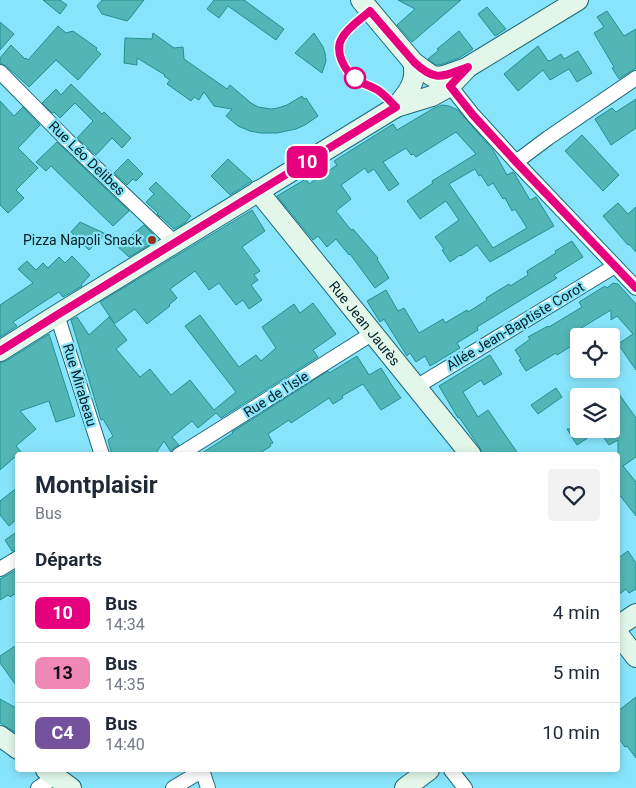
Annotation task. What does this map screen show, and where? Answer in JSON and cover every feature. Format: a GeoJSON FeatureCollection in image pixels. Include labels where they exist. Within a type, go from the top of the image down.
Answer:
{"type":"FeatureCollection","features":[{"type":"Feature","properties":{"kind":"main road"},"geometry":{"type":"LineString","coordinates":[[361,0],[414,62],[432,76],[442,76],[474,64]]}},
{"type":"Feature","properties":{"kind":"main road"},"geometry":{"type":"LineString","coordinates":[[0,351],[396,107],[432,96],[450,86],[474,64],[578,0]]}},
{"type":"Feature","properties":{"kind":"main road"},"geometry":{"type":"LineString","coordinates":[[396,107],[411,86],[415,76],[414,62]]}},
{"type":"Feature","properties":{"kind":"main road","name":"Rue Jean Jaurès"},"geometry":{"type":"LineString","coordinates":[[258,191],[469,452]]}},
{"type":"Feature","properties":{"kind":"main road"},"geometry":{"type":"LineString","coordinates":[[620,625],[636,614]]}},
{"type":"Feature","properties":{"kind":"main road"},"geometry":{"type":"LineString","coordinates":[[620,637],[636,657]]}},
{"type":"Feature","properties":{"kind":"main road"},"geometry":{"type":"LineString","coordinates":[[0,736],[15,747]]}},
{"type":"Feature","properties":{"kind":"main road"},"geometry":{"type":"LineString","coordinates":[[405,788],[426,772]]}},
{"type":"Feature","properties":{"kind":"street","name":"Rue Léo Delibes"},"geometry":{"type":"LineString","coordinates":[[0,72],[67,140],[175,243]]}},
{"type":"Feature","properties":{"kind":"street"},"geometry":{"type":"LineString","coordinates":[[516,162],[636,78]]}},
{"type":"Feature","properties":{"kind":"street"},"geometry":{"type":"LineString","coordinates":[[450,86],[473,115],[516,162],[636,288]]}},
{"type":"Feature","properties":{"kind":"street","name":"Allée Jean-Baptiste Corot"},"geometry":{"type":"LineString","coordinates":[[416,387],[615,266]]}},
{"type":"Feature","properties":{"kind":"street","name":"Rue Mirabeau"},"geometry":{"type":"LineString","coordinates":[[57,315],[101,452]]}},
{"type":"Feature","properties":{"kind":"street","name":"Rue de l'Isle"},"geometry":{"type":"LineString","coordinates":[[185,452],[373,333]]}},
{"type":"Feature","properties":{"kind":"street"},"geometry":{"type":"LineString","coordinates":[[0,569],[15,560]]}},
{"type":"Feature","properties":{"kind":"street"},"geometry":{"type":"LineString","coordinates":[[174,788],[199,772]]}},
{"type":"Feature","properties":{"kind":"street"},"geometry":{"type":"LineString","coordinates":[[203,772],[208,788]]}},
{"type":"Feature","properties":{"kind":"street"},"geometry":{"type":"LineString","coordinates":[[453,772],[465,788]]}},
{"type":"Feature","properties":{"kind":"street"},"geometry":{"type":"LineString","coordinates":[[38,788],[58,778]]}},
{"type":"Feature","properties":{"kind":"building"},"geometry":{"type":"Polygon","coordinates":[[[43,0],[60,0],[67,5],[60,14],[43,0]]]}},
{"type":"Feature","properties":{"kind":"building"},"geometry":{"type":"Polygon","coordinates":[[[102,0],[144,0],[127,21],[102,14],[97,6],[102,0]]]}},
{"type":"Feature","properties":{"kind":"building"},"geometry":{"type":"Polygon","coordinates":[[[214,0],[244,0],[284,29],[276,40],[228,6],[219,18],[207,9],[214,0]]]}},
{"type":"Feature","properties":{"kind":"building"},"geometry":{"type":"Polygon","coordinates":[[[398,0],[461,0],[412,42],[397,25],[415,9],[398,0]]]}},
{"type":"Feature","properties":{"kind":"building"},"geometry":{"type":"Polygon","coordinates":[[[487,7],[506,29],[495,36],[478,14],[487,7]]]}},
{"type":"Feature","properties":{"kind":"building"},"geometry":{"type":"Polygon","coordinates":[[[607,11],[624,36],[636,29],[636,68],[619,79],[594,33],[604,27],[597,17],[607,11]]]}},
{"type":"Feature","properties":{"kind":"building"},"geometry":{"type":"Polygon","coordinates":[[[0,22],[14,34],[0,50],[0,22]]]}},
{"type":"Feature","properties":{"kind":"building"},"geometry":{"type":"Polygon","coordinates":[[[58,26],[66,33],[73,31],[97,48],[96,50],[101,54],[78,80],[56,60],[29,87],[6,66],[0,63],[0,58],[11,45],[28,60],[58,26]]]}},
{"type":"Feature","properties":{"kind":"building"},"geometry":{"type":"Polygon","coordinates":[[[459,31],[473,49],[459,58],[440,65],[436,65],[428,59],[439,50],[437,49],[459,31]]]}},
{"type":"Feature","properties":{"kind":"building"},"geometry":{"type":"Polygon","coordinates":[[[153,33],[174,48],[183,47],[184,59],[227,89],[230,85],[258,107],[278,108],[302,96],[304,99],[306,98],[318,116],[296,129],[277,133],[261,133],[238,126],[226,116],[232,109],[214,106],[204,92],[199,100],[194,97],[191,101],[167,84],[170,80],[165,75],[137,58],[137,65],[124,63],[125,38],[152,39],[153,33]]]}},
{"type":"Feature","properties":{"kind":"building"},"geometry":{"type":"Polygon","coordinates":[[[314,33],[325,53],[326,61],[322,73],[295,53],[314,33]]]}},
{"type":"Feature","properties":{"kind":"building"},"geometry":{"type":"Polygon","coordinates":[[[538,46],[548,61],[561,54],[564,59],[578,51],[592,73],[577,82],[569,69],[550,80],[543,70],[518,91],[504,74],[538,46]]]}},
{"type":"Feature","properties":{"kind":"building"},"geometry":{"type":"Polygon","coordinates":[[[71,84],[102,114],[104,112],[131,138],[122,148],[112,138],[96,155],[77,138],[93,121],[75,103],[60,118],[42,103],[56,89],[61,95],[71,84]]]}},
{"type":"Feature","properties":{"kind":"building"},"geometry":{"type":"Polygon","coordinates":[[[636,99],[636,128],[611,145],[595,119],[612,108],[616,112],[636,99]]]}},
{"type":"Feature","properties":{"kind":"building"},"geometry":{"type":"Polygon","coordinates":[[[0,101],[14,116],[23,107],[40,125],[18,148],[38,168],[16,190],[24,198],[8,213],[0,205],[0,101]]]}},
{"type":"Feature","properties":{"kind":"building"},"geometry":{"type":"Polygon","coordinates":[[[442,105],[458,110],[493,150],[507,175],[514,173],[530,200],[536,197],[554,226],[490,262],[477,245],[450,262],[442,250],[444,249],[435,237],[459,220],[446,201],[420,219],[407,201],[433,183],[432,181],[476,154],[456,132],[416,157],[413,154],[411,155],[406,148],[383,162],[399,184],[389,191],[374,169],[368,173],[365,168],[341,185],[351,199],[336,211],[378,258],[389,278],[375,288],[350,254],[336,239],[327,247],[318,236],[313,240],[277,196],[306,179],[309,184],[337,165],[334,161],[393,124],[397,130],[442,105]],[[475,169],[449,184],[493,248],[527,228],[515,209],[512,211],[505,198],[503,199],[493,183],[488,186],[481,175],[479,176],[475,169]]]}},
{"type":"Feature","properties":{"kind":"building"},"geometry":{"type":"Polygon","coordinates":[[[582,135],[619,175],[603,191],[565,151],[582,135]]]}},
{"type":"Feature","properties":{"kind":"building"},"geometry":{"type":"Polygon","coordinates":[[[57,142],[129,211],[113,226],[51,166],[46,171],[36,162],[57,142]]]}},
{"type":"Feature","properties":{"kind":"building"},"geometry":{"type":"Polygon","coordinates":[[[128,159],[143,174],[136,181],[133,179],[127,185],[114,173],[128,159]]]}},
{"type":"Feature","properties":{"kind":"building"},"geometry":{"type":"Polygon","coordinates":[[[228,159],[252,181],[230,195],[211,176],[228,159]]]}},
{"type":"Feature","properties":{"kind":"building"},"geometry":{"type":"Polygon","coordinates":[[[156,182],[191,216],[185,223],[174,229],[146,202],[154,194],[149,189],[156,182]]]}},
{"type":"Feature","properties":{"kind":"building"},"geometry":{"type":"Polygon","coordinates":[[[618,203],[628,214],[636,207],[636,252],[603,216],[618,203]]]}},
{"type":"Feature","properties":{"kind":"building"},"geometry":{"type":"Polygon","coordinates":[[[252,210],[265,231],[242,247],[260,271],[254,275],[258,280],[251,285],[262,300],[249,309],[243,300],[236,305],[219,283],[209,290],[195,271],[170,289],[177,298],[147,324],[135,309],[114,324],[127,340],[116,349],[140,377],[150,369],[171,395],[190,380],[214,410],[236,392],[185,326],[200,315],[239,367],[256,355],[261,361],[276,348],[262,327],[294,304],[300,313],[313,303],[336,334],[313,350],[318,357],[221,418],[216,413],[198,428],[192,421],[172,437],[179,445],[171,452],[164,441],[157,452],[111,452],[108,440],[113,436],[103,419],[101,420],[71,320],[77,317],[89,335],[109,317],[114,323],[100,302],[252,210]]]}},
{"type":"Feature","properties":{"kind":"building"},"geometry":{"type":"Polygon","coordinates":[[[80,222],[106,234],[89,250],[71,232],[80,222]]]}},
{"type":"Feature","properties":{"kind":"building"},"geometry":{"type":"Polygon","coordinates":[[[144,225],[156,237],[156,241],[129,257],[105,235],[132,245],[127,239],[144,225]]]}},
{"type":"Feature","properties":{"kind":"building"},"geometry":{"type":"Polygon","coordinates":[[[572,241],[583,257],[554,275],[557,278],[477,327],[478,330],[457,343],[460,348],[430,366],[425,356],[416,362],[410,353],[407,356],[384,319],[380,322],[367,301],[386,290],[398,311],[404,308],[419,333],[443,319],[445,323],[467,310],[468,312],[487,300],[486,298],[528,275],[527,271],[572,241]]]}},
{"type":"Feature","properties":{"kind":"building"},"geometry":{"type":"Polygon","coordinates":[[[72,256],[90,275],[82,286],[63,297],[59,292],[13,322],[17,326],[0,337],[0,305],[33,283],[18,269],[27,261],[36,270],[43,263],[48,268],[59,257],[65,263],[72,256]]]}},
{"type":"Feature","properties":{"kind":"building"},"geometry":{"type":"Polygon","coordinates":[[[613,283],[618,284],[636,304],[636,370],[620,347],[620,343],[633,334],[617,316],[611,320],[611,310],[581,328],[570,328],[570,347],[526,371],[515,350],[530,339],[528,337],[582,307],[579,302],[605,286],[607,288],[613,283]]]}},
{"type":"Feature","properties":{"kind":"building"},"geometry":{"type":"Polygon","coordinates":[[[49,334],[75,416],[56,422],[49,401],[20,411],[36,429],[16,446],[21,452],[15,452],[15,457],[0,470],[0,363],[49,334]]]}},
{"type":"Feature","properties":{"kind":"building"},"geometry":{"type":"Polygon","coordinates":[[[490,355],[502,374],[484,385],[481,380],[463,392],[478,417],[488,410],[517,452],[482,452],[439,386],[490,355]]]}},
{"type":"Feature","properties":{"kind":"building"},"geometry":{"type":"Polygon","coordinates":[[[357,356],[369,375],[381,368],[401,398],[381,410],[363,384],[342,396],[343,398],[333,404],[329,398],[291,423],[289,420],[268,434],[273,443],[262,452],[204,452],[328,371],[329,373],[357,356]]]}},
{"type":"Feature","properties":{"kind":"building"},"geometry":{"type":"Polygon","coordinates":[[[556,388],[562,397],[538,414],[531,405],[556,388]]]}},
{"type":"Feature","properties":{"kind":"building"},"geometry":{"type":"Polygon","coordinates":[[[620,395],[636,418],[636,457],[623,466],[636,482],[636,516],[620,496],[620,452],[618,452],[618,440],[609,445],[604,438],[620,438],[620,395]]]}},
{"type":"Feature","properties":{"kind":"building"},"geometry":{"type":"Polygon","coordinates":[[[573,438],[588,438],[577,445],[573,438]]]}},
{"type":"Feature","properties":{"kind":"building"},"geometry":{"type":"Polygon","coordinates":[[[15,489],[15,521],[9,526],[0,515],[0,501],[15,489]]]}},
{"type":"Feature","properties":{"kind":"building"},"geometry":{"type":"Polygon","coordinates":[[[15,533],[15,550],[12,551],[5,540],[15,533]]]}},
{"type":"Feature","properties":{"kind":"building"},"geometry":{"type":"Polygon","coordinates":[[[628,551],[636,563],[636,589],[629,593],[626,589],[620,594],[620,557],[628,551]]]}},
{"type":"Feature","properties":{"kind":"building"},"geometry":{"type":"Polygon","coordinates":[[[15,571],[15,594],[10,597],[8,595],[0,600],[0,579],[15,571]]]}},
{"type":"Feature","properties":{"kind":"building"},"geometry":{"type":"Polygon","coordinates":[[[15,646],[15,684],[0,663],[0,656],[15,646]]]}},
{"type":"Feature","properties":{"kind":"building"},"geometry":{"type":"Polygon","coordinates":[[[636,697],[636,758],[620,740],[620,709],[636,697]]]}},
{"type":"Feature","properties":{"kind":"building"},"geometry":{"type":"Polygon","coordinates":[[[0,699],[15,707],[15,732],[0,723],[0,699]]]}},
{"type":"Feature","properties":{"kind":"bus line","name":"10"},"geometry":{"type":"LineString","coordinates":[[0,351],[396,107],[378,91],[355,78],[344,66],[341,59],[339,43],[342,38],[346,32],[370,11],[414,62],[432,76],[442,76],[468,67],[450,86],[473,115],[516,162],[636,288]]}},
{"type":"Feature","properties":{"kind":"place","name":"Pizza Napoli Snack"},"geometry":{"type":"Point","coordinates":[152,240]}}]}
